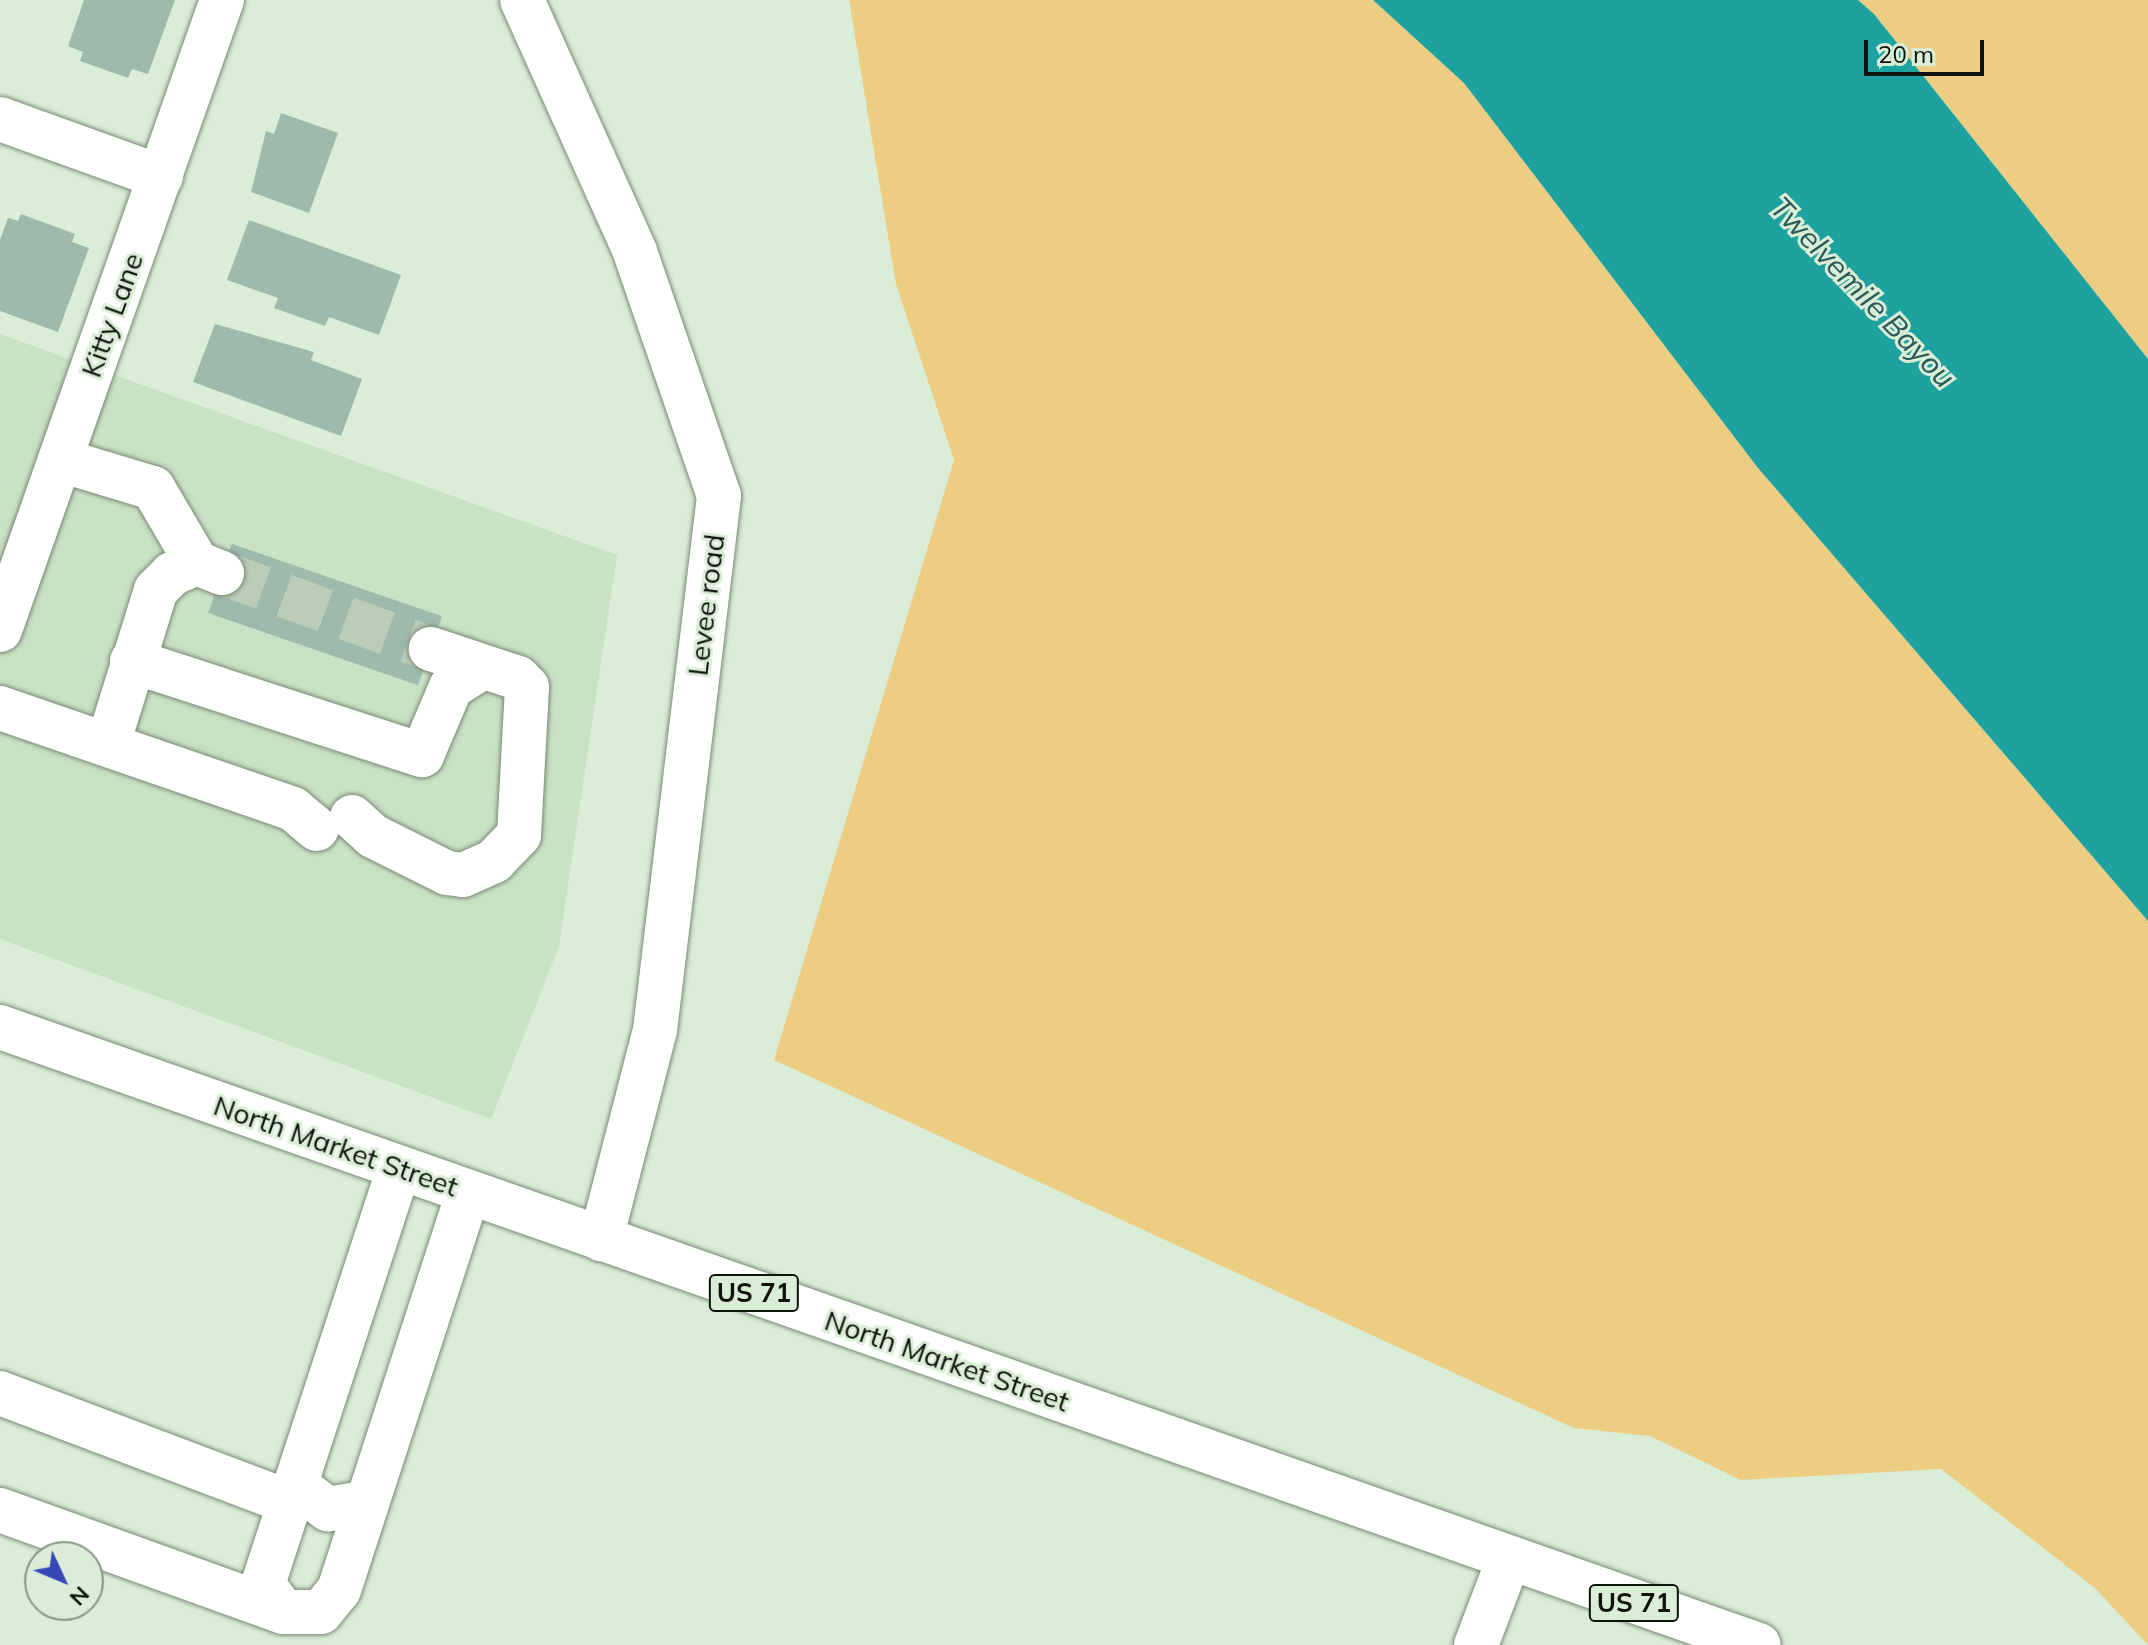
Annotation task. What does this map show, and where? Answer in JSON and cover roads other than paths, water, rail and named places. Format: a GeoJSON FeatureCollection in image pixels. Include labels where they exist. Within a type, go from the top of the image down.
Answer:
{"type":"FeatureCollection","features":[{"type":"Feature","properties":{"kind":"main road","name":"Kitty Lane"},"geometry":{"type":"LineString","coordinates":[[0,630],[222,0]]}},
{"type":"Feature","properties":{"kind":"main road","name":"Levee road"},"geometry":{"type":"LineString","coordinates":[[522,0],[635,252],[719,496],[655,1030],[601,1239]]}},
{"type":"Feature","properties":{"kind":"main road"},"geometry":{"type":"LineString","coordinates":[[0,119],[161,177]]}},
{"type":"Feature","properties":{"kind":"main road"},"geometry":{"type":"LineString","coordinates":[[60,460],[153,488],[209,568],[172,574],[156,590],[108,744]]}},
{"type":"Feature","properties":{"kind":"main road"},"geometry":{"type":"LineString","coordinates":[[0,708],[334,823],[463,875],[494,861],[519,835],[530,699],[518,678],[431,649]]}},
{"type":"Feature","properties":{"kind":"main road"},"geometry":{"type":"LineString","coordinates":[[132,661],[422,755],[451,687],[483,667]]}},
{"type":"Feature","properties":{"kind":"main road","name":"North Market Street"},"geometry":{"type":"LineString","coordinates":[[0,1027],[1508,1561],[1759,1645]]}},
{"type":"Feature","properties":{"kind":"main road"},"geometry":{"type":"LineString","coordinates":[[315,1623],[263,1584],[399,1168]]}},
{"type":"Feature","properties":{"kind":"main road"},"geometry":{"type":"LineString","coordinates":[[315,1623],[339,1590],[468,1192]]}},
{"type":"Feature","properties":{"kind":"main road"},"geometry":{"type":"LineString","coordinates":[[0,1393],[294,1494],[328,1509],[367,1502]]}},
{"type":"Feature","properties":{"kind":"main road"},"geometry":{"type":"LineString","coordinates":[[323,1406],[359,1429],[393,1425]]}},
{"type":"Feature","properties":{"kind":"main road"},"geometry":{"type":"LineString","coordinates":[[0,1510],[315,1623]]}},
{"type":"Feature","properties":{"kind":"main road"},"geometry":{"type":"LineString","coordinates":[[1476,1645],[1508,1561]]}},
{"type":"Feature","properties":{"kind":"water","name":"Twelvemile Bayou"},"geometry":{"type":"Polygon","coordinates":[[[1373,0],[1858,0],[1874,14],[2148,359],[2148,921],[1758,468],[1464,83],[1373,0]]]}},
{"type":"Feature","properties":{"kind":"tunnel"},"geometry":{"type":"LineString","coordinates":[[222,573],[431,649]]}}]}
